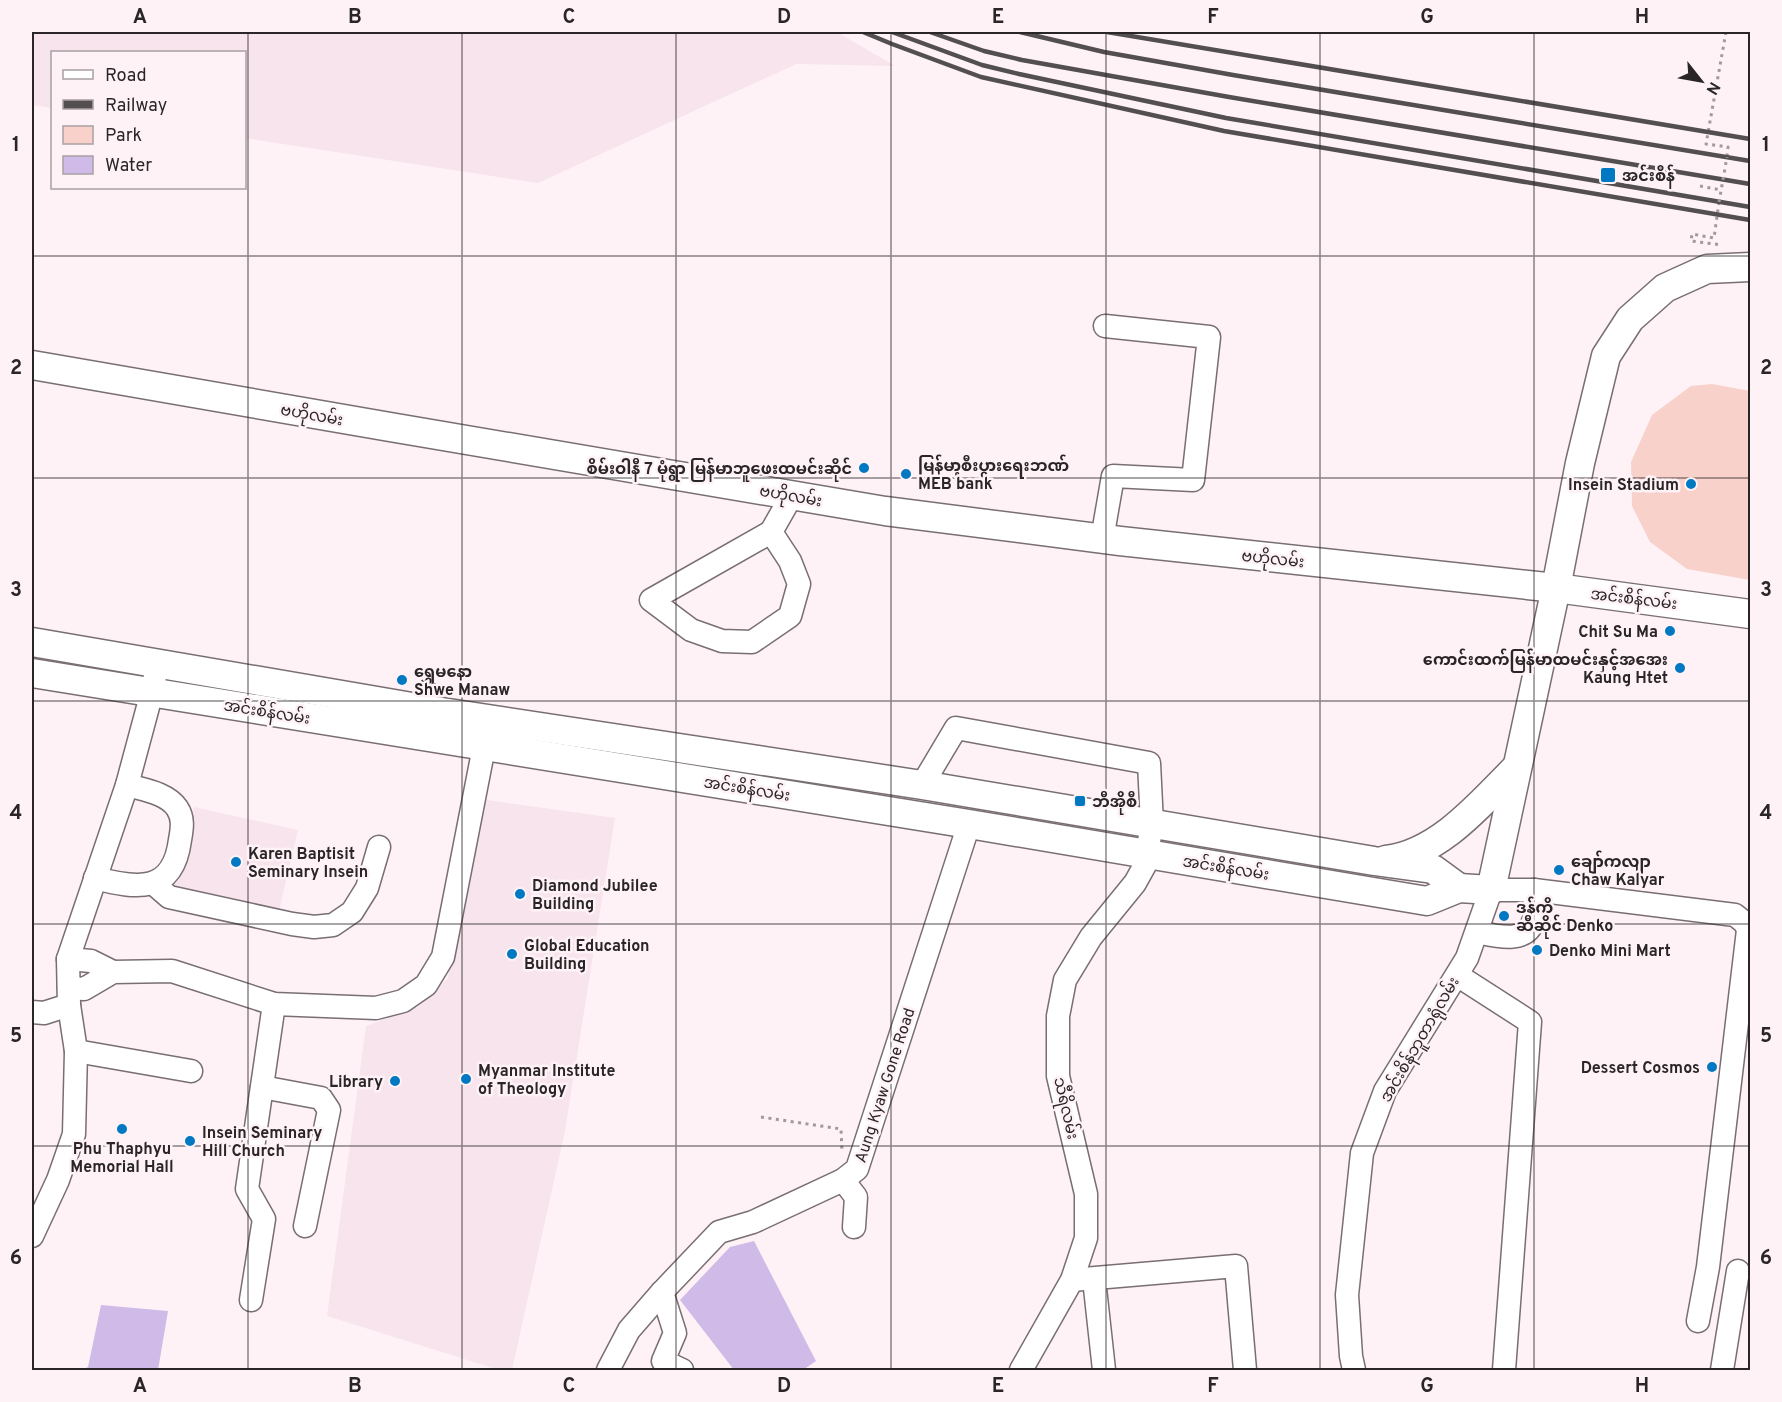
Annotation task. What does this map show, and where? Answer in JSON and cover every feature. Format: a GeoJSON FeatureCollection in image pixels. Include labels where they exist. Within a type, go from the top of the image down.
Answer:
{"type":"FeatureCollection","features":[{"type":"Feature","properties":{"kind":"main road"},"geometry":{"type":"LineString","coordinates":[[1491,890],[1556,588],[1580,463],[1606,356],[1630,319],[1665,288],[1707,269],[1750,267]]}},
{"type":"Feature","properties":{"kind":"main road","name":"ဗဟိုလမ်း"},"geometry":{"type":"LineString","coordinates":[[32,365],[885,510],[1102,539],[1556,588]]}},
{"type":"Feature","properties":{"kind":"main road","name":"အင်းစိန်လမ်း"},"geometry":{"type":"LineString","coordinates":[[1556,588],[1750,614]]}},
{"type":"Feature","properties":{"kind":"main road","name":"အင်းစိန်လမ်း"},"geometry":{"type":"LineString","coordinates":[[32,642],[157,663],[432,725],[484,747],[969,824],[1427,901],[1460,888],[1491,890]]}},
{"type":"Feature","properties":{"kind":"main road","name":"အင်းစိန်လမ်း"},"geometry":{"type":"LineString","coordinates":[[32,673],[152,692],[432,725],[602,737],[922,785],[1433,869],[1460,888]]}},
{"type":"Feature","properties":{"kind":"main road"},"geometry":{"type":"LineString","coordinates":[[597,765],[602,737]]}},
{"type":"Feature","properties":{"kind":"main road"},"geometry":{"type":"LineString","coordinates":[[805,798],[809,768]]}},
{"type":"Feature","properties":{"kind":"main road","name":"အင်းစိန်လမ်း"},"geometry":{"type":"LineString","coordinates":[[1374,861],[1401,858],[1431,844],[1472,812],[1516,768]]}},
{"type":"Feature","properties":{"kind":"street"},"geometry":{"type":"LineString","coordinates":[[1102,539],[1113,476],[1193,480],[1209,337],[1106,326]]}},
{"type":"Feature","properties":{"kind":"street"},"geometry":{"type":"LineString","coordinates":[[771,532],[790,561],[799,584],[790,616],[752,642],[722,641],[691,630],[651,600],[771,532],[792,495]]}},
{"type":"Feature","properties":{"kind":"street"},"geometry":{"type":"LineString","coordinates":[[32,1236],[58,1180],[74,1134],[76,1051],[69,997],[68,959],[127,784],[152,692],[157,663]]}},
{"type":"Feature","properties":{"kind":"street","name":"သီရိလမ်း"},"geometry":{"type":"LineString","coordinates":[[922,785],[956,728],[1149,763],[1152,824],[1145,865],[1135,883],[1091,937],[1065,980],[1058,1016],[1058,1076],[1086,1194],[1083,1280],[1021,1371]]}},
{"type":"Feature","properties":{"kind":"street"},"geometry":{"type":"LineString","coordinates":[[68,959],[91,961],[113,972],[172,971],[274,1004],[376,1008],[403,1001],[426,985],[443,957],[484,747]]}},
{"type":"Feature","properties":{"kind":"street"},"geometry":{"type":"LineString","coordinates":[[95,878],[120,885],[154,884],[172,868],[179,848],[183,823],[177,808],[162,795],[127,784]]}},
{"type":"Feature","properties":{"kind":"street","name":"Aung Kyaw Gone Road"},"geometry":{"type":"LineString","coordinates":[[608,1371],[629,1330],[719,1232],[753,1222],[843,1180],[857,1169],[969,824]]}},
{"type":"Feature","properties":{"kind":"street"},"geometry":{"type":"LineString","coordinates":[[154,884],[169,897],[292,924],[314,927],[333,924],[352,912],[368,888],[379,847]]}},
{"type":"Feature","properties":{"kind":"street"},"geometry":{"type":"LineString","coordinates":[[1491,890],[1534,890],[1735,915],[1745,923],[1748,930],[1740,1086],[1698,1321]]}},
{"type":"Feature","properties":{"kind":"street","name":"အင်းစိန်ဘူတာရုံလမ်း"},"geometry":{"type":"LineString","coordinates":[[1354,1371],[1347,1295],[1362,1153],[1385,1091],[1467,958],[1491,890]]}},
{"type":"Feature","properties":{"kind":"street"},"geometry":{"type":"LineString","coordinates":[[1477,932],[1497,937],[1511,937],[1527,932],[1534,918],[1534,890]]}},
{"type":"Feature","properties":{"kind":"street"},"geometry":{"type":"LineString","coordinates":[[32,1012],[44,1013],[113,972]]}},
{"type":"Feature","properties":{"kind":"street"},"geometry":{"type":"LineString","coordinates":[[1457,975],[1530,1022],[1504,1371]]}},
{"type":"Feature","properties":{"kind":"street"},"geometry":{"type":"LineString","coordinates":[[251,1300],[264,1219],[247,1189],[274,1004]]}},
{"type":"Feature","properties":{"kind":"street"},"geometry":{"type":"LineString","coordinates":[[76,1051],[190,1071]]}},
{"type":"Feature","properties":{"kind":"street"},"geometry":{"type":"LineString","coordinates":[[262,1087],[321,1098],[329,1110],[305,1226]]}},
{"type":"Feature","properties":{"kind":"street"},"geometry":{"type":"LineString","coordinates":[[843,1180],[856,1197],[854,1227]]}},
{"type":"Feature","properties":{"kind":"street"},"geometry":{"type":"LineString","coordinates":[[1104,1371],[1083,1280],[1236,1266],[1245,1371]]}},
{"type":"Feature","properties":{"kind":"street"},"geometry":{"type":"LineString","coordinates":[[1708,1267],[1744,1272],[1722,1371]]}},
{"type":"Feature","properties":{"kind":"street"},"geometry":{"type":"LineString","coordinates":[[662,1292],[675,1333],[663,1361],[682,1371]]}},
{"type":"Feature","properties":{"kind":"path"},"geometry":{"type":"LineString","coordinates":[[1726,32],[1707,144],[1728,147],[1714,238],[1692,234],[1691,241],[1727,245]]}},
{"type":"Feature","properties":{"kind":"path"},"geometry":{"type":"LineString","coordinates":[[1700,186],[1721,190]]}},
{"type":"Feature","properties":{"kind":"path"},"geometry":{"type":"LineString","coordinates":[[760,1117],[841,1129]]}},
{"type":"Feature","properties":{"kind":"shaded area"},"geometry":{"type":"Polygon","coordinates":[[[32,32],[837,32],[895,66],[796,64],[538,183],[246,138],[246,51],[51,51],[51,108],[32,105],[32,32]]]}},
{"type":"Feature","properties":{"kind":"shaded area","name":"Myanmar Institute of Theology"},"geometry":{"type":"Polygon","coordinates":[[[473,798],[615,818],[565,1131],[512,1370],[499,1370],[327,1316],[366,1026],[418,1007],[448,978],[473,798]]]}},
{"type":"Feature","properties":{"kind":"shaded area","name":"Karen Baptisit Seminary Insein"},"geometry":{"type":"Polygon","coordinates":[[[194,807],[298,830],[278,915],[173,893],[194,807]]]}},
{"type":"Feature","properties":{"kind":"green space","name":"Insein Stadium"},"geometry":{"type":"Polygon","coordinates":[[[1712,384],[1750,391],[1750,580],[1687,569],[1650,542],[1632,506],[1631,462],[1652,415],[1691,386],[1712,384]]]}},
{"type":"Feature","properties":{"kind":"water"},"geometry":{"type":"Polygon","coordinates":[[[754,1241],[816,1361],[803,1370],[734,1370],[680,1300],[730,1247],[754,1241]]]}},
{"type":"Feature","properties":{"kind":"water"},"geometry":{"type":"Polygon","coordinates":[[[101,1305],[168,1311],[158,1370],[82,1370],[88,1367],[101,1305]]]}},
{"type":"Feature","properties":{"kind":"railway"},"geometry":{"type":"LineString","coordinates":[[863,32],[981,77],[1224,131],[1750,220]]}},
{"type":"Feature","properties":{"kind":"railway"},"geometry":{"type":"LineString","coordinates":[[892,32],[982,65],[1226,118],[1750,207]]}},
{"type":"Feature","properties":{"kind":"railway"},"geometry":{"type":"LineString","coordinates":[[930,32],[984,51],[1022,60],[1750,184]]}},
{"type":"Feature","properties":{"kind":"railway"},"geometry":{"type":"LineString","coordinates":[[1020,32],[1104,52],[1233,75],[1750,161]]}},
{"type":"Feature","properties":{"kind":"railway"},"geometry":{"type":"LineString","coordinates":[[1107,32],[1750,139]]}},
{"type":"Feature","properties":{"kind":"place","name":"အင်းစိန်"},"geometry":{"type":"Point","coordinates":[1608,175]}},
{"type":"Feature","properties":{"kind":"place","name":"စိမ်းဝါနီ 7 မုံရွာ မြန်မာဘူဖေးထမင်းဆိုင်"},"geometry":{"type":"Point","coordinates":[864,468]}},
{"type":"Feature","properties":{"kind":"place","name":"မြန်မာ့စီးပွားရေးဘဏ် MEB bank"},"geometry":{"type":"Point","coordinates":[906,474]}},
{"type":"Feature","properties":{"kind":"place","name":"Insein Stadium"},"geometry":{"type":"Point","coordinates":[1691,484]}},
{"type":"Feature","properties":{"kind":"place","name":"Chit Su Ma"},"geometry":{"type":"Point","coordinates":[1670,631]}},
{"type":"Feature","properties":{"kind":"place","name":"ကောင်းထက်မြန်မာထမင်းနှင့်အအေး Kaung Htet"},"geometry":{"type":"Point","coordinates":[1680,668]}},
{"type":"Feature","properties":{"kind":"place","name":"ရွှေမနော Shwe Manaw"},"geometry":{"type":"Point","coordinates":[402,680]}},
{"type":"Feature","properties":{"kind":"place","name":"ဘီအိုစီ"},"geometry":{"type":"Point","coordinates":[1080,801]}},
{"type":"Feature","properties":{"kind":"place","name":"Karen Baptisit Seminary Insein"},"geometry":{"type":"Point","coordinates":[236,862]}},
{"type":"Feature","properties":{"kind":"place","name":"ချော်ကလျာ Chaw Kalyar"},"geometry":{"type":"Point","coordinates":[1559,870]}},
{"type":"Feature","properties":{"kind":"place","name":"Diamond Jubilee Building"},"geometry":{"type":"Point","coordinates":[520,894]}},
{"type":"Feature","properties":{"kind":"place","name":"ဒန်ကို ဆီဆိုင် Denko"},"geometry":{"type":"Point","coordinates":[1504,916]}},
{"type":"Feature","properties":{"kind":"place","name":"Denko Mini Mart"},"geometry":{"type":"Point","coordinates":[1537,950]}},
{"type":"Feature","properties":{"kind":"place","name":"Global Education Building"},"geometry":{"type":"Point","coordinates":[512,954]}},
{"type":"Feature","properties":{"kind":"place","name":"Dessert Cosmos"},"geometry":{"type":"Point","coordinates":[1712,1067]}},
{"type":"Feature","properties":{"kind":"place","name":"Myanmar Institute of Theology"},"geometry":{"type":"Point","coordinates":[466,1079]}},
{"type":"Feature","properties":{"kind":"place","name":"Library"},"geometry":{"type":"Point","coordinates":[395,1081]}},
{"type":"Feature","properties":{"kind":"place","name":"Phu Thaphyu Memorial Hall"},"geometry":{"type":"Point","coordinates":[122,1129]}},
{"type":"Feature","properties":{"kind":"place","name":"Insein Seminary Hill Church"},"geometry":{"type":"Point","coordinates":[190,1141]}}]}
